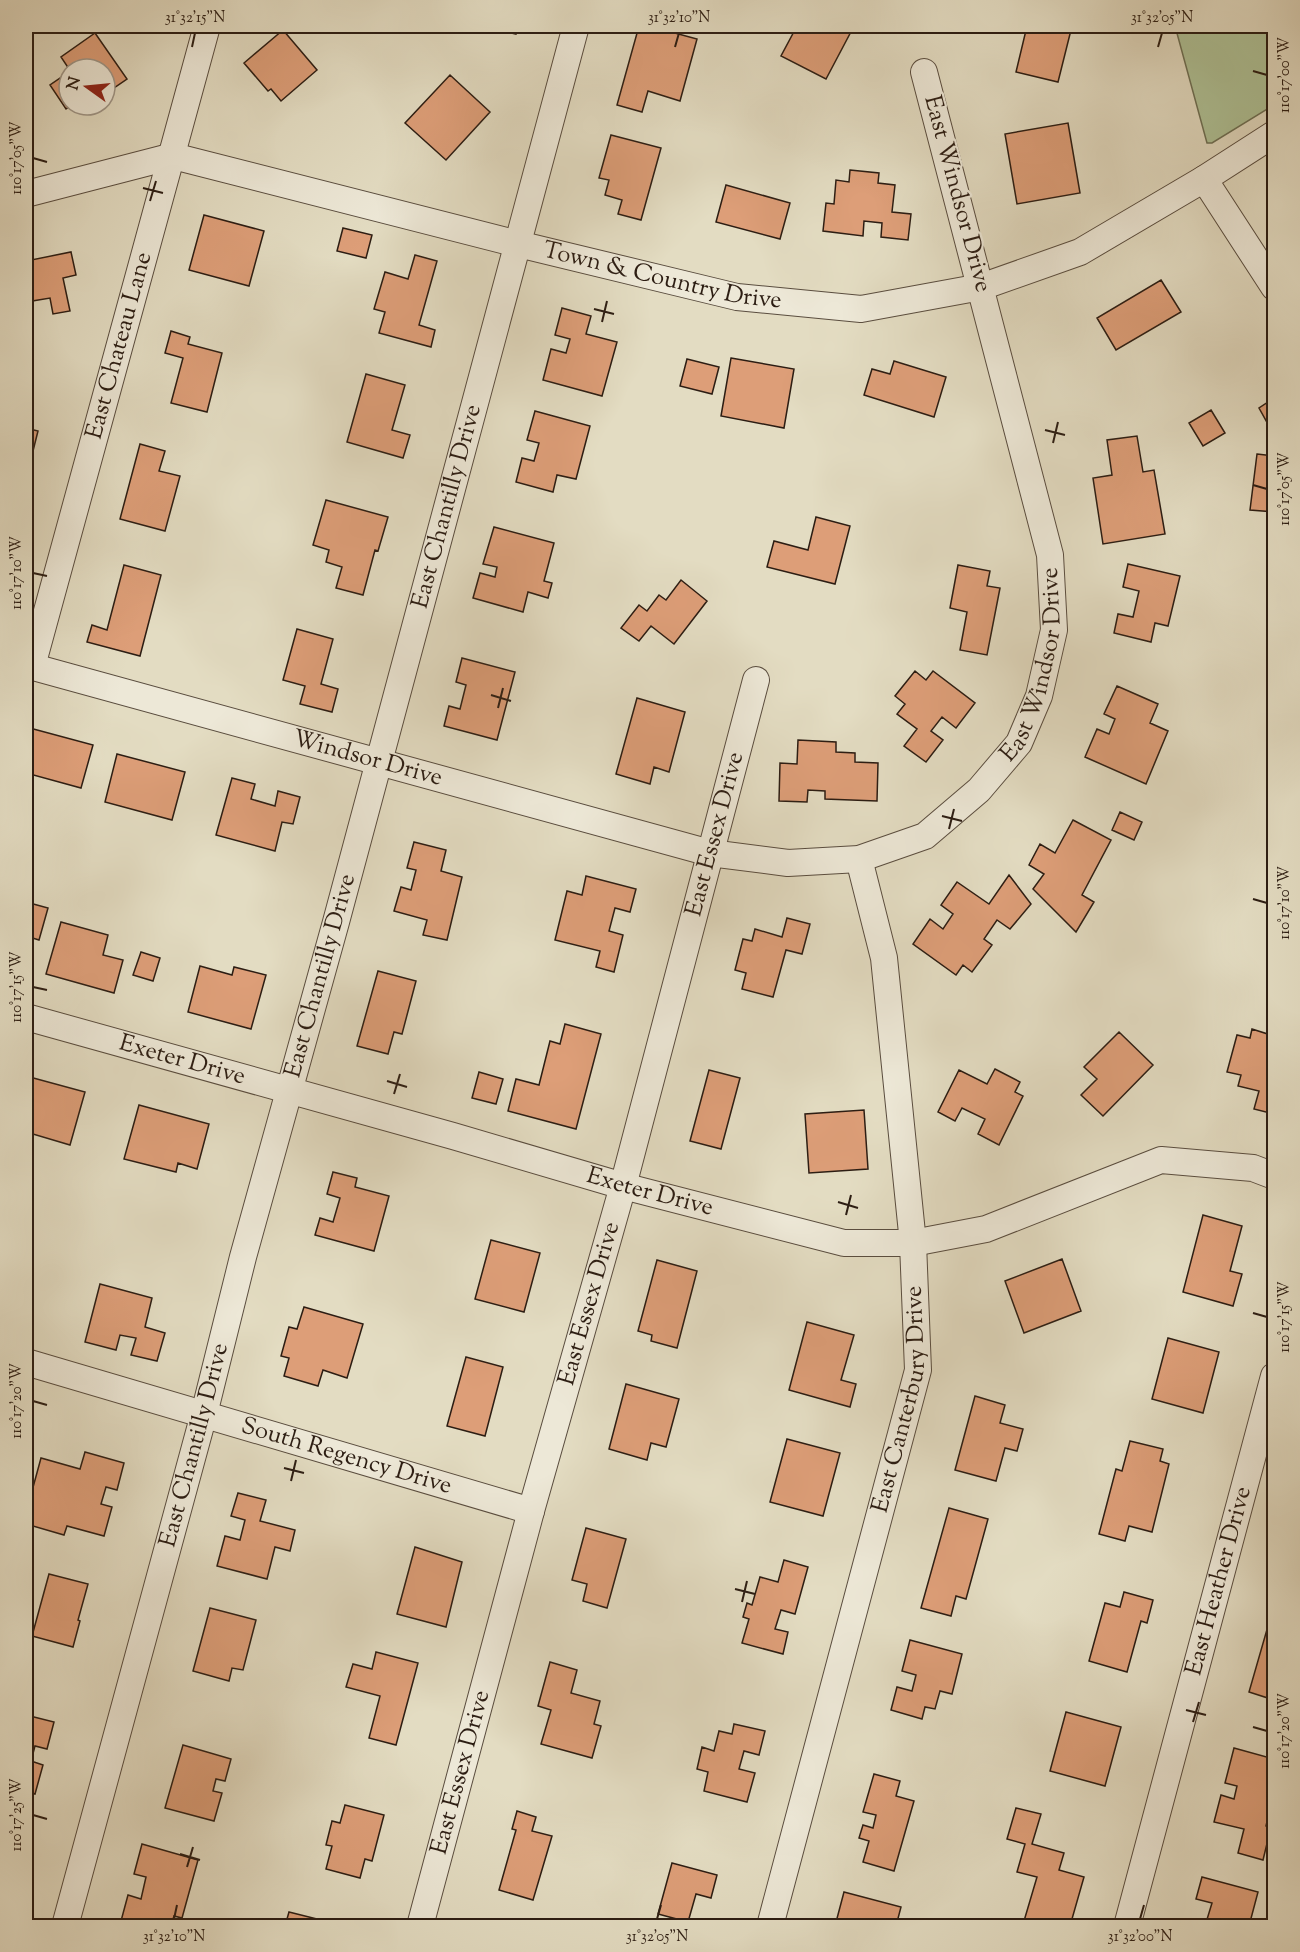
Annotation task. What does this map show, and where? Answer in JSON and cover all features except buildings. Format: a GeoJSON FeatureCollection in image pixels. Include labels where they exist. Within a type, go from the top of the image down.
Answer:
{"type":"FeatureCollection","features":[{"type":"Feature","properties":{"kind":"street","name":"East Chateau Lane"},"geometry":{"type":"LineString","coordinates":[[29,666],[207,26]]}},
{"type":"Feature","properties":{"kind":"street","name":"East Chantilly Drive"},"geometry":{"type":"LineString","coordinates":[[65,1926],[204,1414],[243,1257],[576,26]]}},
{"type":"Feature","properties":{"kind":"street","name":"East Windsor Drive"},"geometry":{"type":"LineString","coordinates":[[710,853],[788,863],[859,859],[925,836],[985,783],[1019,743],[1039,696],[1054,630],[1050,555],[924,72]]}},
{"type":"Feature","properties":{"kind":"street","name":"Town & Country Drive"},"geometry":{"type":"LineString","coordinates":[[26,194],[172,156],[737,297],[861,309],[981,287],[1080,252],[1275,134]]}},
{"type":"Feature","properties":{"kind":"street"},"geometry":{"type":"LineString","coordinates":[[1204,179],[1275,287]]}},
{"type":"Feature","properties":{"kind":"street","name":"Windsor Drive"},"geometry":{"type":"LineString","coordinates":[[29,666],[710,853]]}},
{"type":"Feature","properties":{"kind":"street","name":"East Essex Drive"},"geometry":{"type":"LineString","coordinates":[[420,1926],[531,1511],[623,1186],[756,680]]}},
{"type":"Feature","properties":{"kind":"street","name":"East Canterbury Drive"},"geometry":{"type":"LineString","coordinates":[[770,1926],[918,1370],[913,1243],[884,958],[859,859]]}},
{"type":"Feature","properties":{"kind":"street","name":"Exeter Drive"},"geometry":{"type":"LineString","coordinates":[[26,1017],[623,1186],[844,1243],[913,1243],[986,1229],[1161,1160],[1253,1168],[1275,1176]]}},
{"type":"Feature","properties":{"kind":"street","name":"South Regency Drive"},"geometry":{"type":"LineString","coordinates":[[26,1362],[531,1511]]}},
{"type":"Feature","properties":{"kind":"street","name":"East Heather Drive"},"geometry":{"type":"LineString","coordinates":[[1127,1926],[1275,1376]]}},
{"type":"Feature","properties":{"kind":"green space"},"geometry":{"type":"Polygon","coordinates":[[[1175,26],[1274,26],[1274,105],[1212,143],[1207,143],[1175,26]]]}}]}
